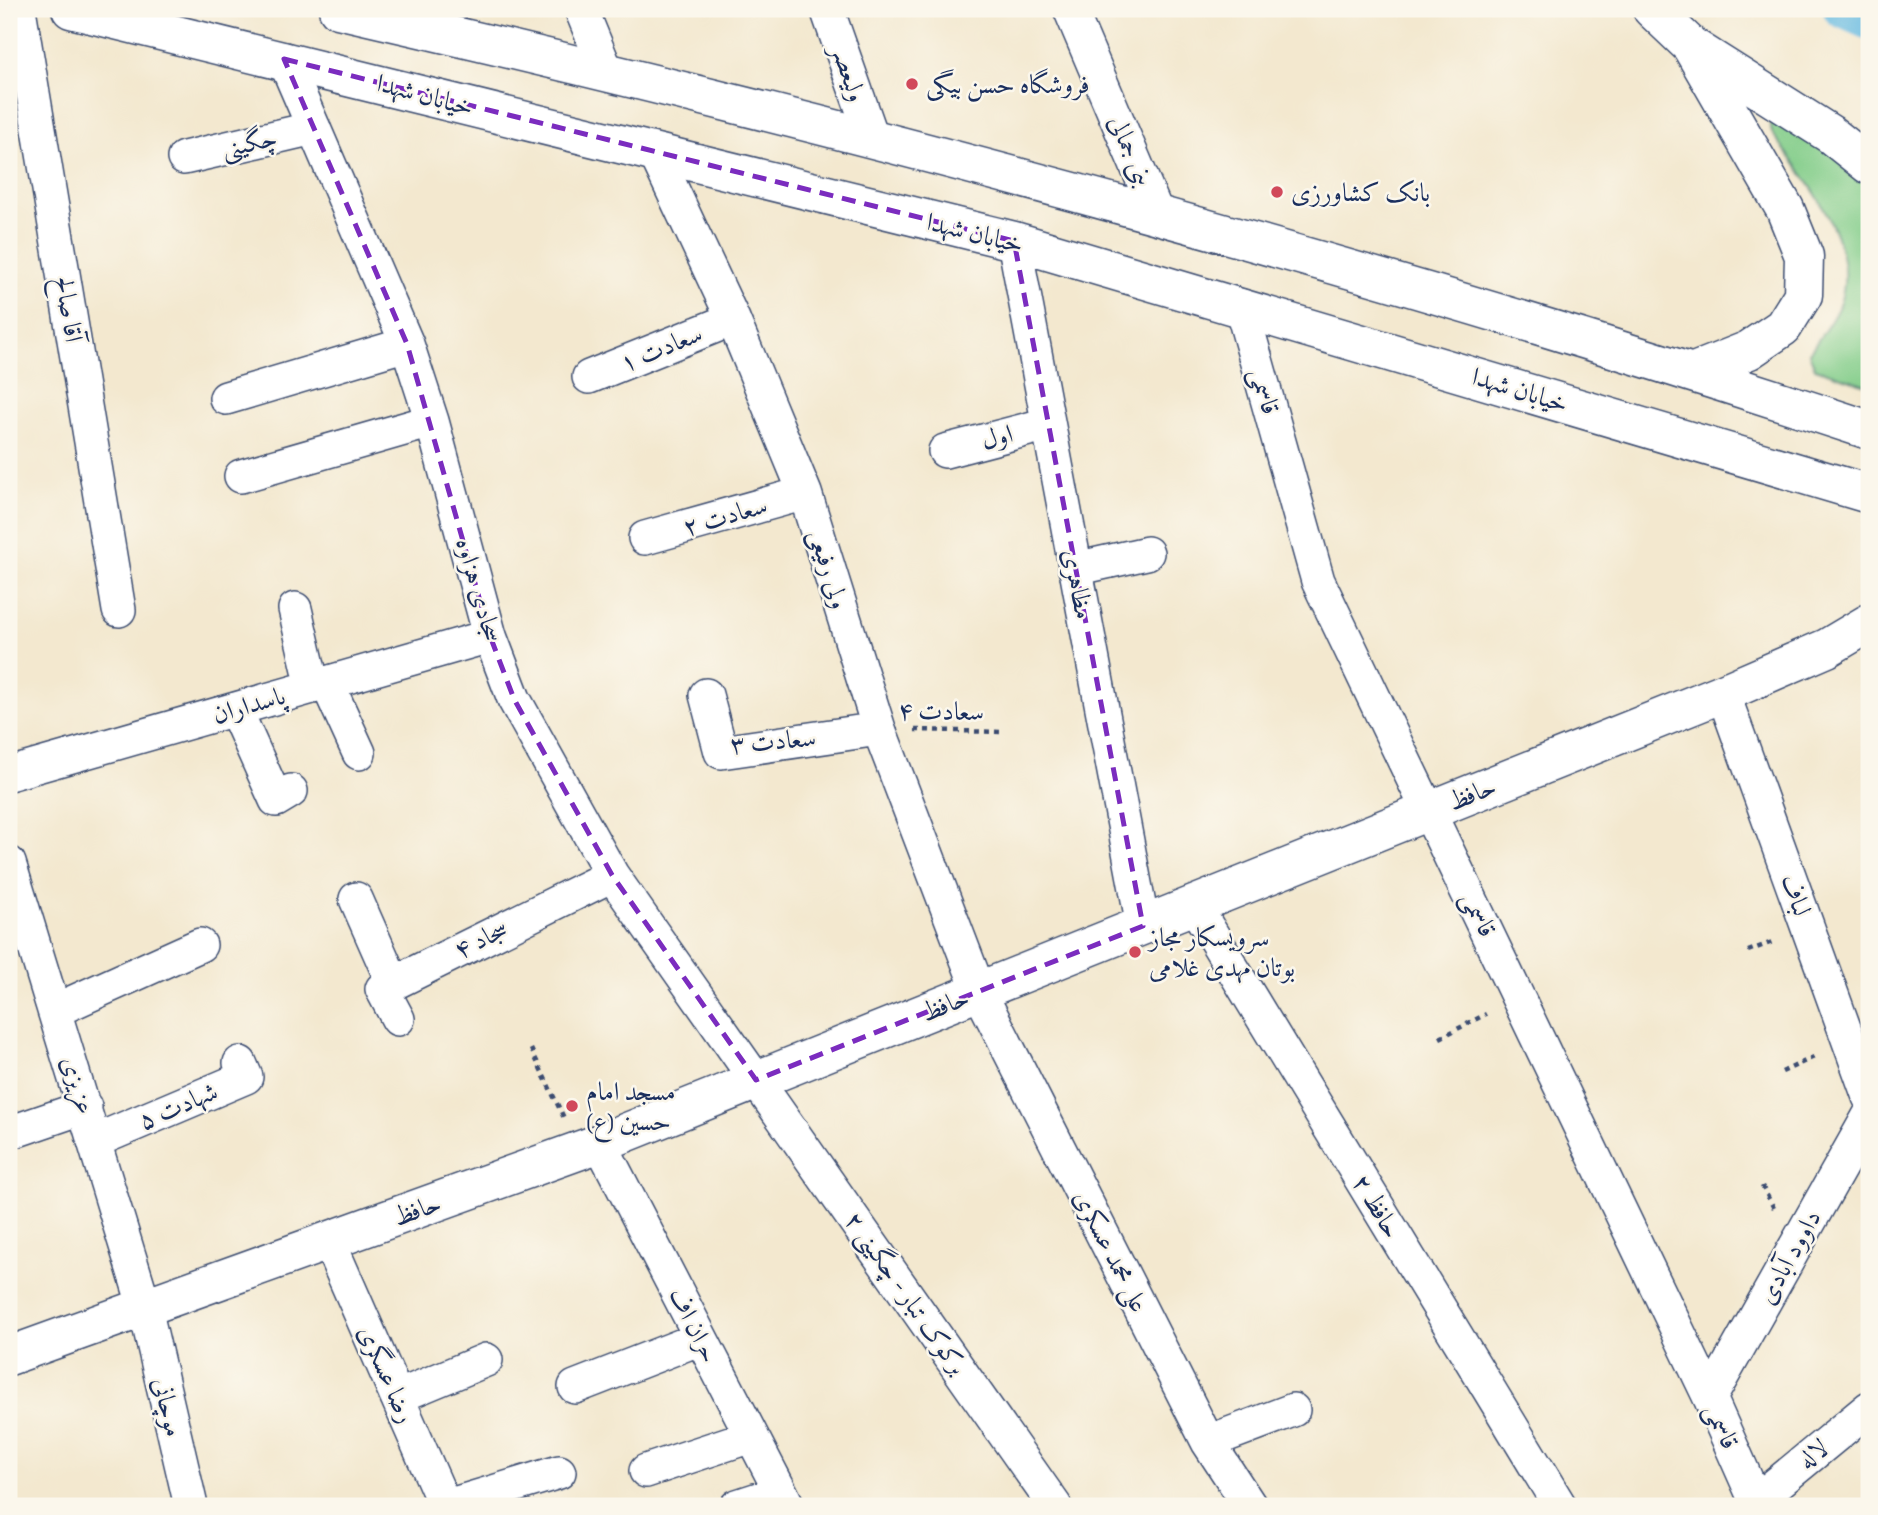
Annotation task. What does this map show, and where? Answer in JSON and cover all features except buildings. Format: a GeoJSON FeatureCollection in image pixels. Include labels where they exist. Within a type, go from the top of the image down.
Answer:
{"type":"FeatureCollection","features":[{"type":"Feature","properties":{"kind":"main road","name":"خیابان شهدا"},"geometry":{"type":"LineString","coordinates":[[71,9],[284,59],[656,155],[1014,241],[1869,494]]}},
{"type":"Feature","properties":{"kind":"main road"},"geometry":{"type":"LineString","coordinates":[[338,9],[606,70],[872,137],[1158,216],[1693,372],[1869,430]]}},
{"type":"Feature","properties":{"kind":"main road"},"geometry":{"type":"LineString","coordinates":[[1653,9],[1691,46],[1830,134],[1869,166]]}},
{"type":"Feature","properties":{"kind":"main road"},"geometry":{"type":"LineString","coordinates":[[1691,46],[1785,209],[1804,256],[1803,295],[1783,327],[1749,350],[1693,372]]}},
{"type":"Feature","properties":{"kind":"main road","name":"حافظ"},"geometry":{"type":"LineString","coordinates":[[9,1356],[590,1147],[1723,693],[1826,648],[1869,622]]}},
{"type":"Feature","properties":{"kind":"street","name":"آقا صالح"},"geometry":{"type":"LineString","coordinates":[[19,9],[119,610]]}},
{"type":"Feature","properties":{"kind":"street"},"geometry":{"type":"LineString","coordinates":[[581,9],[606,70]]}},
{"type":"Feature","properties":{"kind":"street","name":"ولیعصر"},"geometry":{"type":"LineString","coordinates":[[827,9],[872,137]]}},
{"type":"Feature","properties":{"kind":"street","name":"بنی جمالی"},"geometry":{"type":"LineString","coordinates":[[1070,9],[1158,216]]}},
{"type":"Feature","properties":{"kind":"street","name":"سجادی هزاوه"},"geometry":{"type":"LineString","coordinates":[[284,59],[407,344],[432,421],[490,636],[514,699],[612,875],[756,1080]]}},
{"type":"Feature","properties":{"kind":"street","name":"چگینی"},"geometry":{"type":"LineString","coordinates":[[184,158],[314,128]]}},
{"type":"Feature","properties":{"kind":"street","name":"ولی رفیعی"},"geometry":{"type":"LineString","coordinates":[[656,155],[733,319],[805,493],[879,729],[979,991]]}},
{"type":"Feature","properties":{"kind":"street","name":"مظاهری"},"geometry":{"type":"LineString","coordinates":[[1014,241],[1143,926]]}},
{"type":"Feature","properties":{"kind":"street","name":"قاسمی"},"geometry":{"type":"LineString","coordinates":[[1241,306],[1318,581],[1710,1398],[1757,1504]]}},
{"type":"Feature","properties":{"kind":"street","name":"سعادت ۱"},"geometry":{"type":"LineString","coordinates":[[589,377],[733,319]]}},
{"type":"Feature","properties":{"kind":"street"},"geometry":{"type":"LineString","coordinates":[[226,397],[407,344]]}},
{"type":"Feature","properties":{"kind":"street"},"geometry":{"type":"LineString","coordinates":[[241,476],[432,421]]}},
{"type":"Feature","properties":{"kind":"street","name":"اول"},"geometry":{"type":"LineString","coordinates":[[945,451],[1048,424]]}},
{"type":"Feature","properties":{"kind":"street","name":"سعادت ۲"},"geometry":{"type":"LineString","coordinates":[[645,538],[805,493]]}},
{"type":"Feature","properties":{"kind":"street"},"geometry":{"type":"LineString","coordinates":[[1075,569],[1147,553]]}},
{"type":"Feature","properties":{"kind":"street"},"geometry":{"type":"LineString","coordinates":[[295,609],[320,685],[359,753]]}},
{"type":"Feature","properties":{"kind":"street","name":"پاسداران"},"geometry":{"type":"LineString","coordinates":[[9,774],[490,636]]}},
{"type":"Feature","properties":{"kind":"street","name":"لباف"},"geometry":{"type":"LineString","coordinates":[[1723,693],[1869,1097]]}},
{"type":"Feature","properties":{"kind":"street","name":"سعادت ۳"},"geometry":{"type":"LineString","coordinates":[[706,695],[721,752],[879,729]]}},
{"type":"Feature","properties":{"kind":"street"},"geometry":{"type":"LineString","coordinates":[[234,709],[276,800],[291,791]]}},
{"type":"Feature","properties":{"kind":"street","name":"عزیزی"},"geometry":{"type":"LineString","coordinates":[[9,863],[145,1308]]}},
{"type":"Feature","properties":{"kind":"street","name":"سجاد ۴"},"geometry":{"type":"LineString","coordinates":[[393,983],[612,875]]}},
{"type":"Feature","properties":{"kind":"street"},"geometry":{"type":"LineString","coordinates":[[356,899],[393,983],[382,989],[398,1019]]}},
{"type":"Feature","properties":{"kind":"street","name":"حافظ ۲"},"geometry":{"type":"LineString","coordinates":[[1194,905],[1560,1506]]}},
{"type":"Feature","properties":{"kind":"street"},"geometry":{"type":"LineString","coordinates":[[56,1010],[200,945]]}},
{"type":"Feature","properties":{"kind":"street","name":"علی محمد عسکری"},"geometry":{"type":"LineString","coordinates":[[979,991],[1208,1443],[1250,1506]]}},
{"type":"Feature","properties":{"kind":"street","name":"شهادت ۵"},"geometry":{"type":"LineString","coordinates":[[95,1141],[246,1077],[240,1063]]}},
{"type":"Feature","properties":{"kind":"street","name":"برکوک تبار - چگینی ۲"},"geometry":{"type":"LineString","coordinates":[[756,1080],[1055,1506]]}},
{"type":"Feature","properties":{"kind":"street"},"geometry":{"type":"LineString","coordinates":[[9,1133],[85,1107]]}},
{"type":"Feature","properties":{"kind":"street","name":"داوود آبادی"},"geometry":{"type":"LineString","coordinates":[[1710,1398],[1869,1116]]}},
{"type":"Feature","properties":{"kind":"street","name":"حران اف"},"geometry":{"type":"LineString","coordinates":[[590,1147],[701,1338],[784,1499]]}},
{"type":"Feature","properties":{"kind":"street","name":"رضا عسگری"},"geometry":{"type":"LineString","coordinates":[[329,1241],[446,1506]]}},
{"type":"Feature","properties":{"kind":"street","name":"موچانی"},"geometry":{"type":"LineString","coordinates":[[145,1308],[191,1506]]}},
{"type":"Feature","properties":{"kind":"street"},"geometry":{"type":"LineString","coordinates":[[575,1387],[701,1338]]}},
{"type":"Feature","properties":{"kind":"street"},"geometry":{"type":"LineString","coordinates":[[397,1397],[486,1360]]}},
{"type":"Feature","properties":{"kind":"street","name":"لاله"},"geometry":{"type":"LineString","coordinates":[[1757,1504],[1869,1408]]}},
{"type":"Feature","properties":{"kind":"street"},"geometry":{"type":"LineString","coordinates":[[1208,1443],[1293,1410]]}},
{"type":"Feature","properties":{"kind":"street"},"geometry":{"type":"LineString","coordinates":[[646,1471],[751,1436]]}},
{"type":"Feature","properties":{"kind":"street"},"geometry":{"type":"LineString","coordinates":[[446,1506],[559,1472]]}},
{"type":"Feature","properties":{"kind":"street"},"geometry":{"type":"LineString","coordinates":[[737,1506],[784,1499]]}},
{"type":"Feature","properties":{"kind":"path","name":"سعادت ۴"},"geometry":{"type":"LineString","coordinates":[[879,729],[1002,732]]}},
{"type":"Feature","properties":{"kind":"path"},"geometry":{"type":"LineString","coordinates":[[1440,1038],[1518,998]]}},
{"type":"Feature","properties":{"kind":"path"},"geometry":{"type":"LineString","coordinates":[[531,1049],[590,1147]]}},
{"type":"Feature","properties":{"kind":"highlighted area"},"geometry":{"type":"Polygon","coordinates":[[[284,59],[1014,241],[1143,926],[756,1080],[612,875],[514,699],[490,636],[407,344],[284,59]]]}},
{"type":"Feature","properties":{"kind":"green space"},"geometry":{"type":"Polygon","coordinates":[[[1779,119],[1869,176],[1869,386],[1815,368],[1809,353],[1838,308],[1844,285],[1843,262],[1827,214],[1800,170],[1772,133],[1770,123],[1779,119]]]}},
{"type":"Feature","properties":{"kind":"waterway"},"geometry":{"type":"LineString","coordinates":[[1842,9],[1869,21]]}},
{"type":"Feature","properties":{"kind":"place","name":"فروشگاه حسن بیگی"},"geometry":{"type":"Point","coordinates":[912,84]}},
{"type":"Feature","properties":{"kind":"place","name":"بانک کشاورزی"},"geometry":{"type":"Point","coordinates":[1277,192]}},
{"type":"Feature","properties":{"kind":"place","name":"سرویسکار مجاز بوتان مهدی غلامی"},"geometry":{"type":"Point","coordinates":[1135,952]}},
{"type":"Feature","properties":{"kind":"place","name":"مسجد امام حسین (ع)"},"geometry":{"type":"Point","coordinates":[572,1106]}}]}
